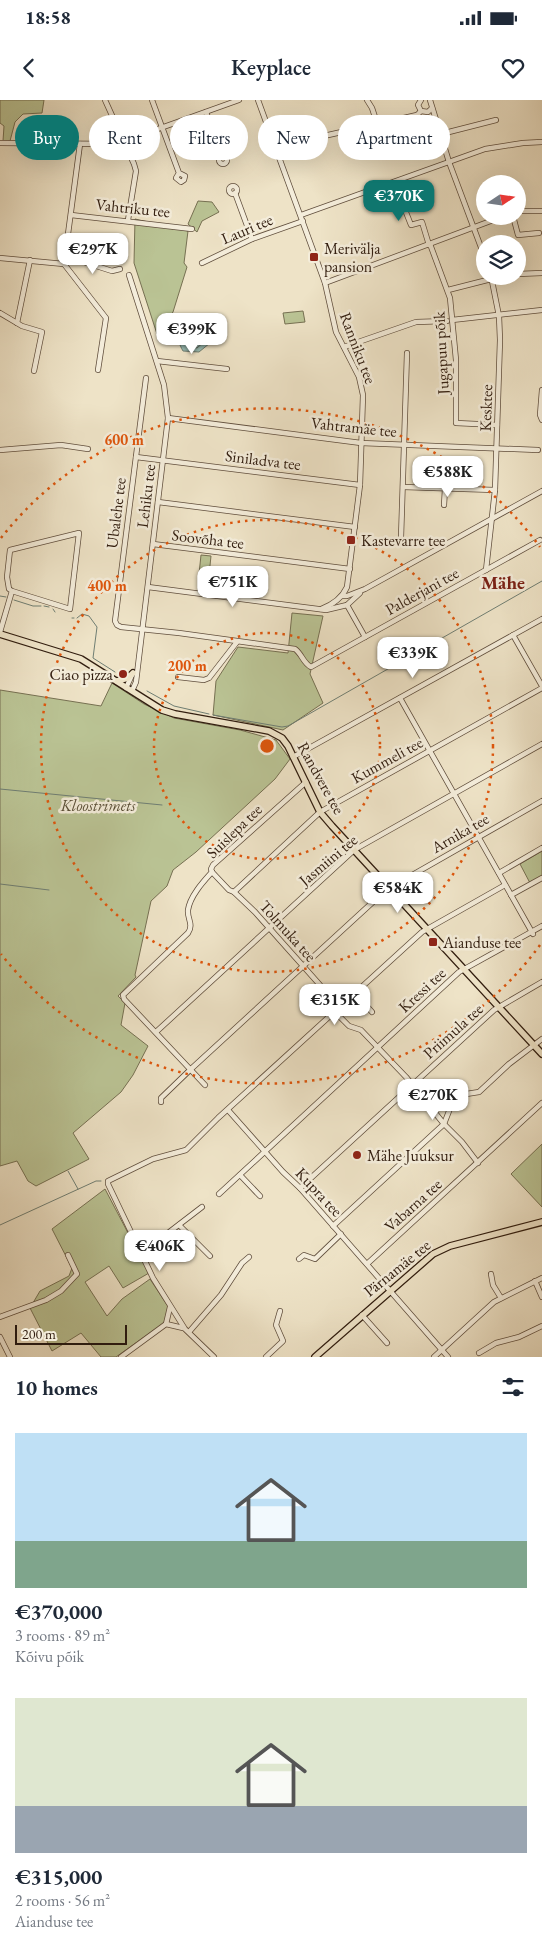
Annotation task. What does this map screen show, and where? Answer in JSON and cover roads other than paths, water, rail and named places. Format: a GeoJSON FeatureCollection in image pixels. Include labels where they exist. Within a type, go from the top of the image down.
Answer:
{"type":"FeatureCollection","features":[{"type":"Feature","properties":{"kind":"main road","name":"Randvere tee"},"geometry":{"type":"LineString","coordinates":[[0,633],[81,659],[154,706],[175,714],[269,731],[284,740],[320,812],[542,1054]]}},
{"type":"Feature","properties":{"kind":"main road"},"geometry":{"type":"LineString","coordinates":[[117,681],[128,678],[133,673]]}},
{"type":"Feature","properties":{"kind":"main road","name":"Pärnamäe tee"},"geometry":{"type":"LineString","coordinates":[[314,1357],[425,1260],[441,1250],[542,1222]]}},
{"type":"Feature","properties":{"kind":"street"},"geometry":{"type":"LineString","coordinates":[[105,100],[112,115]]}},
{"type":"Feature","properties":{"kind":"street"},"geometry":{"type":"LineString","coordinates":[[152,100],[179,173]]}},
{"type":"Feature","properties":{"kind":"street"},"geometry":{"type":"LineString","coordinates":[[160,129],[239,100]]}},
{"type":"Feature","properties":{"kind":"street","name":"Ranniku tee"},"geometry":{"type":"LineString","coordinates":[[258,100],[263,115]]}},
{"type":"Feature","properties":{"kind":"street"},"geometry":{"type":"LineString","coordinates":[[367,100],[374,115]]}},
{"type":"Feature","properties":{"kind":"street"},"geometry":{"type":"LineString","coordinates":[[430,100],[434,115]]}},
{"type":"Feature","properties":{"kind":"street"},"geometry":{"type":"LineString","coordinates":[[419,101],[421,111]]}},
{"type":"Feature","properties":{"kind":"street"},"geometry":{"type":"LineString","coordinates":[[421,111],[428,112],[432,108]]}},
{"type":"Feature","properties":{"kind":"street"},"geometry":{"type":"LineString","coordinates":[[417,115],[421,111]]}},
{"type":"Feature","properties":{"kind":"street"},"geometry":{"type":"LineString","coordinates":[[450,132],[496,120]]}},
{"type":"Feature","properties":{"kind":"street","name":"Lauri tee"},"geometry":{"type":"LineString","coordinates":[[202,263],[302,218],[485,149],[542,142]]}},
{"type":"Feature","properties":{"kind":"street"},"geometry":{"type":"LineString","coordinates":[[0,144],[89,144]]}},
{"type":"Feature","properties":{"kind":"street"},"geometry":{"type":"LineString","coordinates":[[80,144],[64,264],[106,318],[98,370]]}},
{"type":"Feature","properties":{"kind":"street"},"geometry":{"type":"LineString","coordinates":[[128,220],[136,171],[131,160]]}},
{"type":"Feature","properties":{"kind":"street","name":"Ranniku tee"},"geometry":{"type":"LineString","coordinates":[[280,160],[325,283],[332,323],[359,377],[363,395],[360,485],[350,569],[344,596]]}},
{"type":"Feature","properties":{"kind":"street"},"geometry":{"type":"LineString","coordinates":[[449,162],[477,235]]}},
{"type":"Feature","properties":{"kind":"street","name":"Jugapuu põik"},"geometry":{"type":"LineString","coordinates":[[394,182],[411,226],[422,222],[448,290],[456,360],[456,423],[497,425]]}},
{"type":"Feature","properties":{"kind":"street"},"geometry":{"type":"LineString","coordinates":[[235,193],[252,239]]}},
{"type":"Feature","properties":{"kind":"street"},"geometry":{"type":"LineString","coordinates":[[526,211],[542,211]]}},
{"type":"Feature","properties":{"kind":"street","name":"Vahtriku tee"},"geometry":{"type":"LineString","coordinates":[[71,214],[192,228]]}},
{"type":"Feature","properties":{"kind":"street"},"geometry":{"type":"LineString","coordinates":[[325,283],[482,225]]}},
{"type":"Feature","properties":{"kind":"street"},"geometry":{"type":"LineString","coordinates":[[515,225],[518,235],[539,233]]}},
{"type":"Feature","properties":{"kind":"street"},"geometry":{"type":"LineString","coordinates":[[65,256],[112,271],[120,269]]}},
{"type":"Feature","properties":{"kind":"street"},"geometry":{"type":"LineString","coordinates":[[0,258],[64,264]]}},
{"type":"Feature","properties":{"kind":"street"},"geometry":{"type":"LineString","coordinates":[[17,323],[30,260]]}},
{"type":"Feature","properties":{"kind":"street"},"geometry":{"type":"LineString","coordinates":[[526,274],[542,273]]}},
{"type":"Feature","properties":{"kind":"street","name":"Lehiku tee"},"geometry":{"type":"LineString","coordinates":[[129,275],[157,361],[166,395],[168,418],[136,682],[129,690]]}},
{"type":"Feature","properties":{"kind":"street"},"geometry":{"type":"LineString","coordinates":[[448,290],[476,282]]}},
{"type":"Feature","properties":{"kind":"street","name":"Kesktee"},"geometry":{"type":"LineString","coordinates":[[486,570],[495,490],[500,340],[499,314],[493,285]]}},
{"type":"Feature","properties":{"kind":"street"},"geometry":{"type":"LineString","coordinates":[[452,320],[542,310],[542,315]]}},
{"type":"Feature","properties":{"kind":"street"},"geometry":{"type":"LineString","coordinates":[[0,313],[22,326],[42,332],[34,371]]}},
{"type":"Feature","properties":{"kind":"street"},"geometry":{"type":"LineString","coordinates":[[344,348],[416,322],[447,321]]}},
{"type":"Feature","properties":{"kind":"street"},"geometry":{"type":"LineString","coordinates":[[401,538],[407,353]]}},
{"type":"Feature","properties":{"kind":"street"},"geometry":{"type":"LineString","coordinates":[[157,361],[226,369]]}},
{"type":"Feature","properties":{"kind":"street","name":"Ubalehe tee"},"geometry":{"type":"LineString","coordinates":[[142,629],[121,627],[115,621],[146,378]]}},
{"type":"Feature","properties":{"kind":"street"},"geometry":{"type":"LineString","coordinates":[[542,390],[540,415],[542,420]]}},
{"type":"Feature","properties":{"kind":"street","name":"Vahtramäe tee"},"geometry":{"type":"LineString","coordinates":[[168,418],[361,443],[538,450]]}},
{"type":"Feature","properties":{"kind":"street"},"geometry":{"type":"LineString","coordinates":[[0,450],[61,445],[88,449]]}},
{"type":"Feature","properties":{"kind":"street","name":"Siniladva tee"},"geometry":{"type":"LineString","coordinates":[[136,457],[360,485]]}},
{"type":"Feature","properties":{"kind":"street"},"geometry":{"type":"LineString","coordinates":[[403,487],[495,490]]}},
{"type":"Feature","properties":{"kind":"street"},"geometry":{"type":"LineString","coordinates":[[444,505],[445,488]]}},
{"type":"Feature","properties":{"kind":"street"},"geometry":{"type":"LineString","coordinates":[[321,609],[344,596],[365,589],[542,491]]}},
{"type":"Feature","properties":{"kind":"street"},"geometry":{"type":"LineString","coordinates":[[158,502],[355,527]]}},
{"type":"Feature","properties":{"kind":"street"},"geometry":{"type":"LineString","coordinates":[[80,533],[70,609],[12,591],[9,589],[7,577],[10,550],[80,533]]}},
{"type":"Feature","properties":{"kind":"street","name":"Palderjani tee"},"geometry":{"type":"LineString","coordinates":[[142,629],[295,649],[306,664],[311,667],[540,540]]}},
{"type":"Feature","properties":{"kind":"street","name":"Soovõha tee"},"geometry":{"type":"LineString","coordinates":[[153,544],[350,569]]}},
{"type":"Feature","properties":{"kind":"street"},"geometry":{"type":"LineString","coordinates":[[148,587],[321,609],[333,609],[347,604],[365,589]]}},
{"type":"Feature","properties":{"kind":"street"},"geometry":{"type":"LineString","coordinates":[[347,588],[351,593],[354,593]]}},
{"type":"Feature","properties":{"kind":"street"},"geometry":{"type":"LineString","coordinates":[[0,633],[12,591]]}},
{"type":"Feature","properties":{"kind":"street"},"geometry":{"type":"LineString","coordinates":[[344,596],[340,603],[347,604]]}},
{"type":"Feature","properties":{"kind":"street"},"geometry":{"type":"LineString","coordinates":[[344,596],[365,637]]}},
{"type":"Feature","properties":{"kind":"street"},"geometry":{"type":"LineString","coordinates":[[293,757],[542,618]]}},
{"type":"Feature","properties":{"kind":"street"},"geometry":{"type":"LineString","coordinates":[[513,635],[542,687]]}},
{"type":"Feature","properties":{"kind":"street"},"geometry":{"type":"LineString","coordinates":[[178,677],[204,680],[209,678],[237,642]]}},
{"type":"Feature","properties":{"kind":"street","name":"Lehiku tee"},"geometry":{"type":"LineString","coordinates":[[129,690],[137,664]]}},
{"type":"Feature","properties":{"kind":"street","name":"Kummeli tee"},"geometry":{"type":"LineString","coordinates":[[234,892],[320,812],[542,687]]}},
{"type":"Feature","properties":{"kind":"street"},"geometry":{"type":"LineString","coordinates":[[400,698],[532,933]]}},
{"type":"Feature","properties":{"kind":"street","name":"Jasmiini tee"},"geometry":{"type":"LineString","coordinates":[[156,1032],[354,850],[542,744]]}},
{"type":"Feature","properties":{"kind":"street","name":"Suislepa tee"},"geometry":{"type":"LineString","coordinates":[[156,1032],[124,999],[123,995],[188,933],[192,924],[188,914],[188,907],[212,872],[213,865],[306,782]]}},
{"type":"Feature","properties":{"kind":"street","name":"Arnika tee"},"geometry":{"type":"LineString","coordinates":[[160,1102],[161,1098],[191,1069],[389,888],[542,801]]}},
{"type":"Feature","properties":{"kind":"street"},"geometry":{"type":"LineString","coordinates":[[498,874],[542,848]]}},
{"type":"Feature","properties":{"kind":"street","name":"Tolmuka tee"},"geometry":{"type":"LineString","coordinates":[[212,872],[269,928],[320,985],[322,998],[334,1014],[339,1016],[349,1026],[361,1030],[412,1085],[478,1163]]}},
{"type":"Feature","properties":{"kind":"street"},"geometry":{"type":"LineString","coordinates":[[511,895],[542,878]]}},
{"type":"Feature","properties":{"kind":"street"},"geometry":{"type":"LineString","coordinates":[[214,1357],[187,1330],[170,1307],[153,1278],[108,1181],[153,1159],[186,1150],[426,929],[505,884]]}},
{"type":"Feature","properties":{"kind":"street","name":"Kressi tee"},"geometry":{"type":"LineString","coordinates":[[219,1194],[464,969],[542,926]]}},
{"type":"Feature","properties":{"kind":"street","name":"Priimula tee"},"geometry":{"type":"LineString","coordinates":[[300,1188],[499,1007],[542,982]]}},
{"type":"Feature","properties":{"kind":"street"},"geometry":{"type":"LineString","coordinates":[[356,994],[372,1012]]}},
{"type":"Feature","properties":{"kind":"street"},"geometry":{"type":"LineString","coordinates":[[156,1032],[205,1085]]}},
{"type":"Feature","properties":{"kind":"street"},"geometry":{"type":"LineString","coordinates":[[333,1226],[444,1124],[451,1106],[460,1095],[479,1092],[533,1044],[542,1040]]}},
{"type":"Feature","properties":{"kind":"street","name":"Vabarna tee"},"geometry":{"type":"LineString","coordinates":[[367,1264],[542,1103]]}},
{"type":"Feature","properties":{"kind":"street","name":"Kupra tee"},"geometry":{"type":"LineString","coordinates":[[228,1110],[341,1234],[448,1357]]}},
{"type":"Feature","properties":{"kind":"street"},"geometry":{"type":"LineString","coordinates":[[240,1175],[260,1196]]}},
{"type":"Feature","properties":{"kind":"street"},"geometry":{"type":"LineString","coordinates":[[142,1254],[202,1207]]}},
{"type":"Feature","properties":{"kind":"street"},"geometry":{"type":"LineString","coordinates":[[179,1225],[210,1256]]}},
{"type":"Feature","properties":{"kind":"street"},"geometry":{"type":"LineString","coordinates":[[299,1259],[304,1255],[315,1259],[341,1234]]}},
{"type":"Feature","properties":{"kind":"street"},"geometry":{"type":"LineString","coordinates":[[0,1317],[46,1300],[61,1291],[77,1274],[68,1255]]}},
{"type":"Feature","properties":{"kind":"street"},"geometry":{"type":"LineString","coordinates":[[187,1330],[225,1289],[242,1263],[249,1257]]}},
{"type":"Feature","properties":{"kind":"street"},"geometry":{"type":"LineString","coordinates":[[490,1274],[500,1298]]}},
{"type":"Feature","properties":{"kind":"street"},"geometry":{"type":"LineString","coordinates":[[434,1357],[494,1302],[542,1278]]}},
{"type":"Feature","properties":{"kind":"street"},"geometry":{"type":"LineString","coordinates":[[535,1281],[542,1297]]}},
{"type":"Feature","properties":{"kind":"street"},"geometry":{"type":"LineString","coordinates":[[121,1357],[166,1324],[170,1307]]}},
{"type":"Feature","properties":{"kind":"street"},"geometry":{"type":"LineString","coordinates":[[266,1357],[283,1342],[276,1325],[280,1310]]}},
{"type":"Feature","properties":{"kind":"street"},"geometry":{"type":"LineString","coordinates":[[362,1316],[387,1343]]}},
{"type":"Feature","properties":{"kind":"street"},"geometry":{"type":"LineString","coordinates":[[166,1324],[187,1330]]}},
{"type":"Feature","properties":{"kind":"street"},"geometry":{"type":"LineString","coordinates":[[479,1353],[496,1343],[519,1337],[542,1326]]}},
{"type":"Feature","properties":{"kind":"street"},"geometry":{"type":"LineString","coordinates":[[0,1337],[10,1357]]}},
{"type":"Feature","properties":{"kind":"water"},"geometry":{"type":"Polygon","coordinates":[[[189,316],[209,332],[210,343],[199,352],[183,351],[177,336],[180,322],[189,316]]]}},
{"type":"Feature","properties":{"kind":"waterway"},"geometry":{"type":"LineString","coordinates":[[213,715],[282,727],[288,726],[542,581]]}},
{"type":"Feature","properties":{"kind":"waterway"},"geometry":{"type":"LineString","coordinates":[[0,596],[6,597]]}},
{"type":"Feature","properties":{"kind":"waterway"},"geometry":{"type":"LineString","coordinates":[[14,600],[33,606],[41,606]]}},
{"type":"Feature","properties":{"kind":"waterway"},"geometry":{"type":"LineString","coordinates":[[44,606],[49,607]]}},
{"type":"Feature","properties":{"kind":"waterway"},"geometry":{"type":"LineString","coordinates":[[77,618],[82,614],[89,616],[97,627],[93,658],[115,672]]}},
{"type":"Feature","properties":{"kind":"waterway"},"geometry":{"type":"LineString","coordinates":[[147,691],[174,706],[209,714]]}},
{"type":"Feature","properties":{"kind":"waterway"},"geometry":{"type":"LineString","coordinates":[[0,789],[162,805]]}},
{"type":"Feature","properties":{"kind":"waterway"},"geometry":{"type":"LineString","coordinates":[[0,884],[49,890]]}},
{"type":"Feature","properties":{"kind":"waterway"},"geometry":{"type":"LineString","coordinates":[[68,1171],[78,1189]]}},
{"type":"Feature","properties":{"kind":"waterway"},"geometry":{"type":"LineString","coordinates":[[0,1225],[96,1181],[101,1181]]}},
{"type":"Feature","properties":{"kind":"place","name":"Merivälja pansion"},"geometry":{"type":"Point","coordinates":[314,257]}},
{"type":"Feature","properties":{"kind":"place","name":"Kastevarre tee"},"geometry":{"type":"Point","coordinates":[351,540]}},
{"type":"Feature","properties":{"kind":"place","name":"Ciao pizza"},"geometry":{"type":"Point","coordinates":[123,674]}},
{"type":"Feature","properties":{"kind":"place","name":"Aianduse tee"},"geometry":{"type":"Point","coordinates":[433,942]}},
{"type":"Feature","properties":{"kind":"place","name":"Mähe Juuksur"},"geometry":{"type":"Point","coordinates":[357,1155]}},
{"type":"Feature","properties":{"kind":"district","name":"Mähe"},"geometry":{"type":"Point","coordinates":[503,582]}},
{"type":"Feature","properties":{"kind":"park label","name":"Kloostrimets"},"geometry":{"type":"Point","coordinates":[98,805]}}]}
